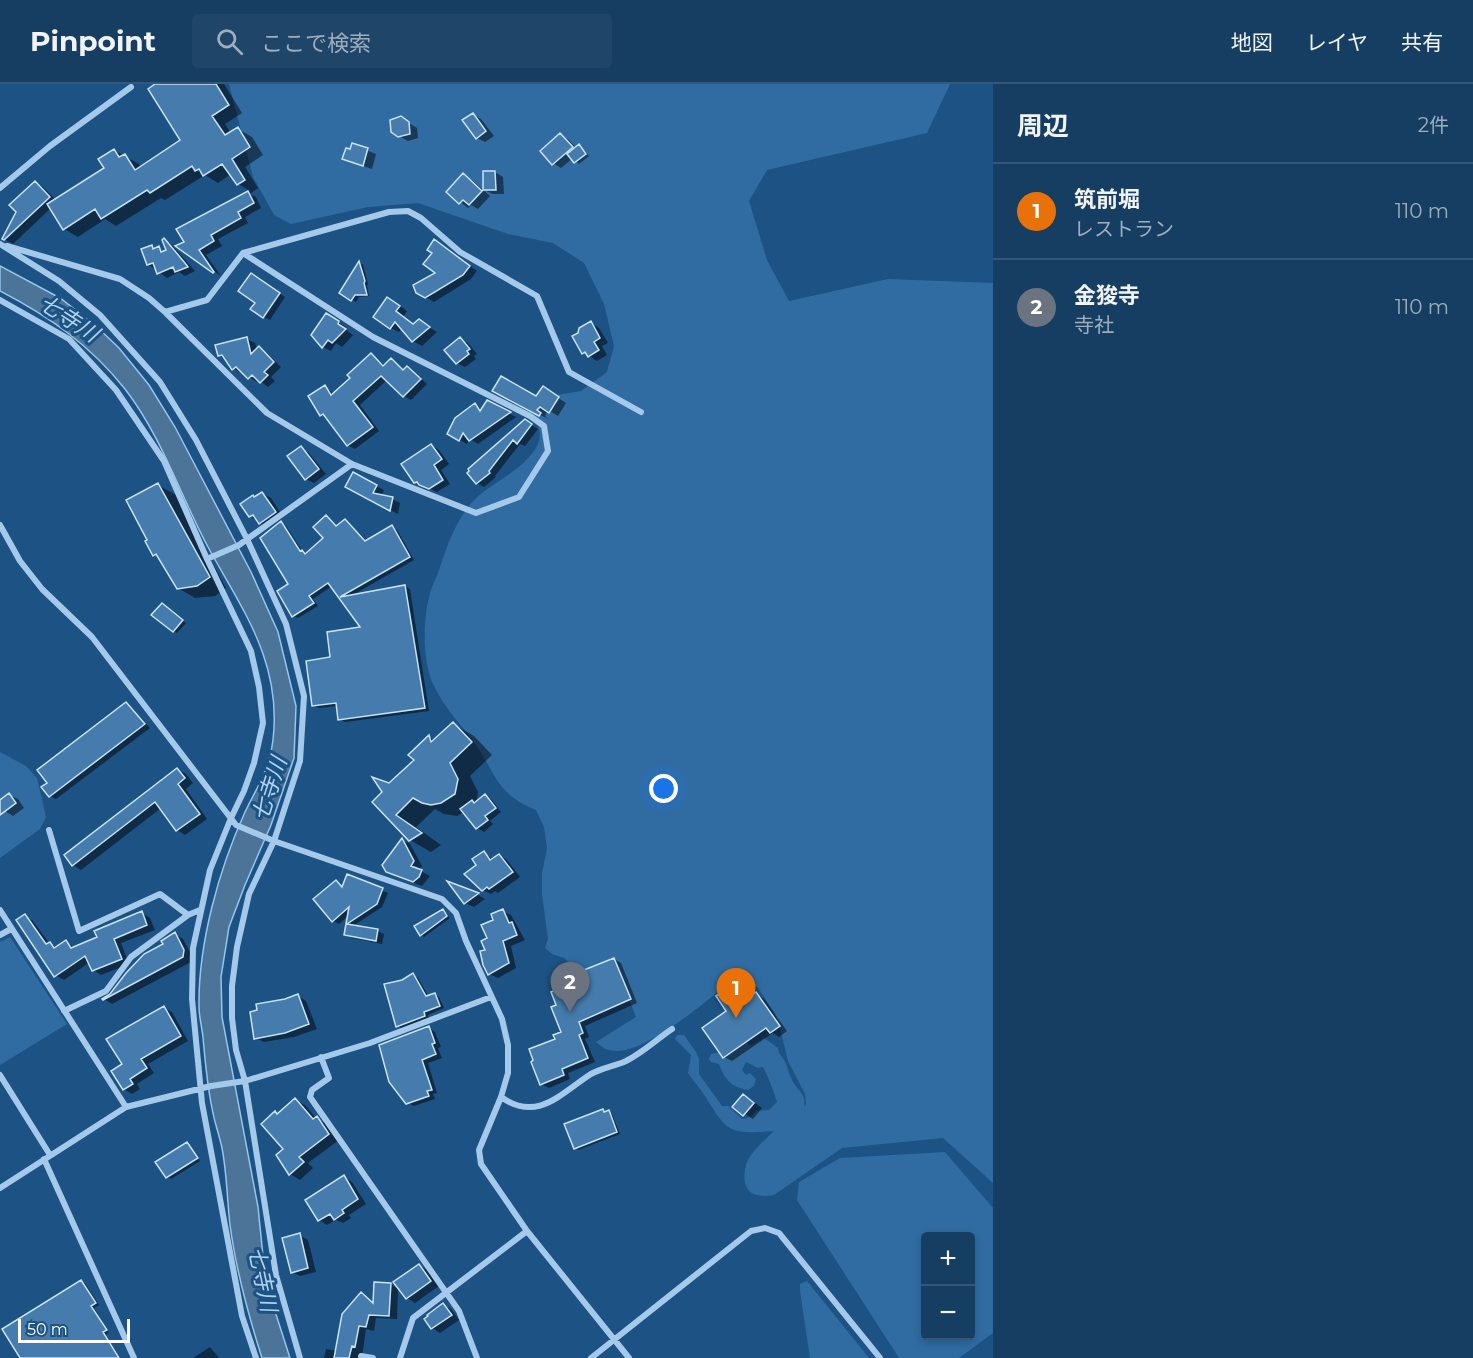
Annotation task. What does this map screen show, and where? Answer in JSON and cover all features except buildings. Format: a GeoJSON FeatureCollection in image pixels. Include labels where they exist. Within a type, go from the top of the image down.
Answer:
{"type":"FeatureCollection","features":[{"type":"Feature","properties":{"kind":"street"},"geometry":{"type":"LineString","coordinates":[[0,188],[50,146],[131,87]]}},
{"type":"Feature","properties":{"kind":"street"},"geometry":{"type":"LineString","coordinates":[[165,312],[207,300],[243,253],[389,212],[408,211],[421,218],[460,252],[537,296],[569,372],[641,412]]}},
{"type":"Feature","properties":{"kind":"street"},"geometry":{"type":"LineString","coordinates":[[0,244],[120,279],[149,298],[165,312],[267,413],[352,464],[476,513],[519,497],[548,451],[544,426],[530,416],[373,337],[243,253]]}},
{"type":"Feature","properties":{"kind":"street"},"geometry":{"type":"LineString","coordinates":[[0,244],[59,281],[100,315],[160,382],[196,440],[247,539],[286,624],[304,696],[300,761],[274,841],[249,894],[237,947],[232,986],[232,1018],[236,1050],[245,1081],[276,1275],[300,1358]]}},
{"type":"Feature","properties":{"kind":"street"},"geometry":{"type":"LineString","coordinates":[[0,300],[69,339],[116,390],[164,461],[251,651],[259,687],[263,723],[254,764],[210,870],[194,948],[192,999],[202,1102],[242,1316],[256,1358]]}},
{"type":"Feature","properties":{"kind":"street"},"geometry":{"type":"LineString","coordinates":[[210,558],[239,545],[352,464]]}},
{"type":"Feature","properties":{"kind":"street"},"geometry":{"type":"LineString","coordinates":[[0,525],[20,561],[42,589],[92,637],[236,825],[274,841],[442,899],[456,914],[502,1019],[508,1045],[508,1073],[501,1097],[479,1150],[481,1164],[527,1231],[629,1358]]}},
{"type":"Feature","properties":{"kind":"street"},"geometry":{"type":"LineString","coordinates":[[49,830],[79,931],[160,894],[188,915]]}},
{"type":"Feature","properties":{"kind":"street"},"geometry":{"type":"LineString","coordinates":[[0,910],[126,1107]]}},
{"type":"Feature","properties":{"kind":"street"},"geometry":{"type":"LineString","coordinates":[[64,1011],[106,991],[131,957],[188,915],[200,910]]}},
{"type":"Feature","properties":{"kind":"street"},"geometry":{"type":"LineString","coordinates":[[0,934],[11,929]]}},
{"type":"Feature","properties":{"kind":"street"},"geometry":{"type":"LineString","coordinates":[[0,1188],[126,1107],[201,1088],[245,1081],[370,1043],[491,997]]}},
{"type":"Feature","properties":{"kind":"street"},"geometry":{"type":"LineString","coordinates":[[501,1097],[513,1105],[525,1108],[539,1106],[563,1095],[593,1073],[627,1061],[672,1029]]}},
{"type":"Feature","properties":{"kind":"street"},"geometry":{"type":"LineString","coordinates":[[321,1057],[329,1078],[312,1090],[310,1098],[459,1311],[477,1358]]}},
{"type":"Feature","properties":{"kind":"street"},"geometry":{"type":"LineString","coordinates":[[0,1075],[47,1157],[134,1358]]}},
{"type":"Feature","properties":{"kind":"street"},"geometry":{"type":"LineString","coordinates":[[591,1358],[751,1231],[765,1228],[779,1233],[880,1358]]}},
{"type":"Feature","properties":{"kind":"street"},"geometry":{"type":"LineString","coordinates":[[400,1358],[413,1318],[527,1231]]}},
{"type":"Feature","properties":{"kind":"street"},"geometry":{"type":"LineString","coordinates":[[360,1356],[373,1358]]}},
{"type":"Feature","properties":{"kind":"shaded area"},"geometry":{"type":"Polygon","coordinates":[[[229,84],[950,84],[927,133],[767,170],[749,201],[767,260],[789,301],[888,279],[993,283],[993,1183],[943,1138],[842,1148],[774,1195],[759,1196],[749,1191],[745,1181],[748,1160],[758,1146],[774,1131],[739,1131],[725,1125],[688,1073],[691,1055],[675,1039],[677,1035],[684,1035],[699,1059],[699,1074],[722,1106],[728,1106],[742,1119],[751,1117],[756,1111],[769,1110],[777,1102],[763,1067],[758,1068],[746,1062],[742,1070],[746,1075],[750,1073],[756,1079],[754,1086],[748,1090],[729,1082],[719,1064],[709,1059],[711,1054],[746,1042],[751,1046],[764,1038],[778,1048],[793,1082],[803,1095],[804,1107],[806,1104],[805,1094],[788,1061],[774,1012],[758,988],[744,983],[728,983],[675,1025],[642,1044],[616,1051],[607,1049],[596,1042],[636,1017],[613,958],[586,969],[576,969],[564,958],[552,954],[545,948],[548,939],[542,894],[542,873],[547,848],[544,827],[536,810],[511,796],[503,788],[471,738],[442,700],[427,666],[425,630],[431,590],[450,540],[463,514],[475,499],[517,469],[539,442],[539,429],[532,412],[551,396],[581,391],[607,372],[614,346],[604,304],[584,263],[553,243],[508,234],[418,203],[368,207],[291,224],[274,215],[253,177],[229,84]]]}},
{"type":"Feature","properties":{"kind":"shaded area"},"geometry":{"type":"Polygon","coordinates":[[[0,752],[26,766],[37,778],[46,817],[40,829],[0,858],[0,752]]]}},
{"type":"Feature","properties":{"kind":"shaded area"},"geometry":{"type":"Polygon","coordinates":[[[10,937],[67,1024],[0,1065],[0,942],[10,937]]]}},
{"type":"Feature","properties":{"kind":"shaded area"},"geometry":{"type":"Polygon","coordinates":[[[945,1152],[993,1208],[993,1333],[959,1358],[899,1358],[797,1200],[799,1182],[840,1158],[945,1152]]]}},
{"type":"Feature","properties":{"kind":"shaded area"},"geometry":{"type":"Polygon","coordinates":[[[807,1281],[869,1358],[810,1358],[800,1291],[800,1284],[807,1281]]]}},
{"type":"Feature","properties":{"kind":"water","name":"七寺川"},"geometry":{"type":"Polygon","coordinates":[[[0,266],[60,298],[95,325],[119,348],[149,385],[175,427],[251,572],[278,632],[296,706],[294,758],[271,825],[229,927],[221,977],[222,1017],[258,1207],[264,1266],[273,1305],[290,1358],[262,1358],[247,1308],[230,1225],[224,1158],[210,1099],[199,1011],[202,958],[212,907],[236,834],[269,760],[273,740],[272,686],[266,662],[246,616],[208,547],[160,446],[138,407],[112,373],[68,333],[36,311],[0,291],[0,266]]]}},
{"type":"Feature","properties":{"kind":"place","name":"金狻寺"},"geometry":{"type":"Point","coordinates":[570,1012]}},
{"type":"Feature","properties":{"kind":"place","name":"筑前堀"},"geometry":{"type":"Point","coordinates":[736,1018]}}]}
